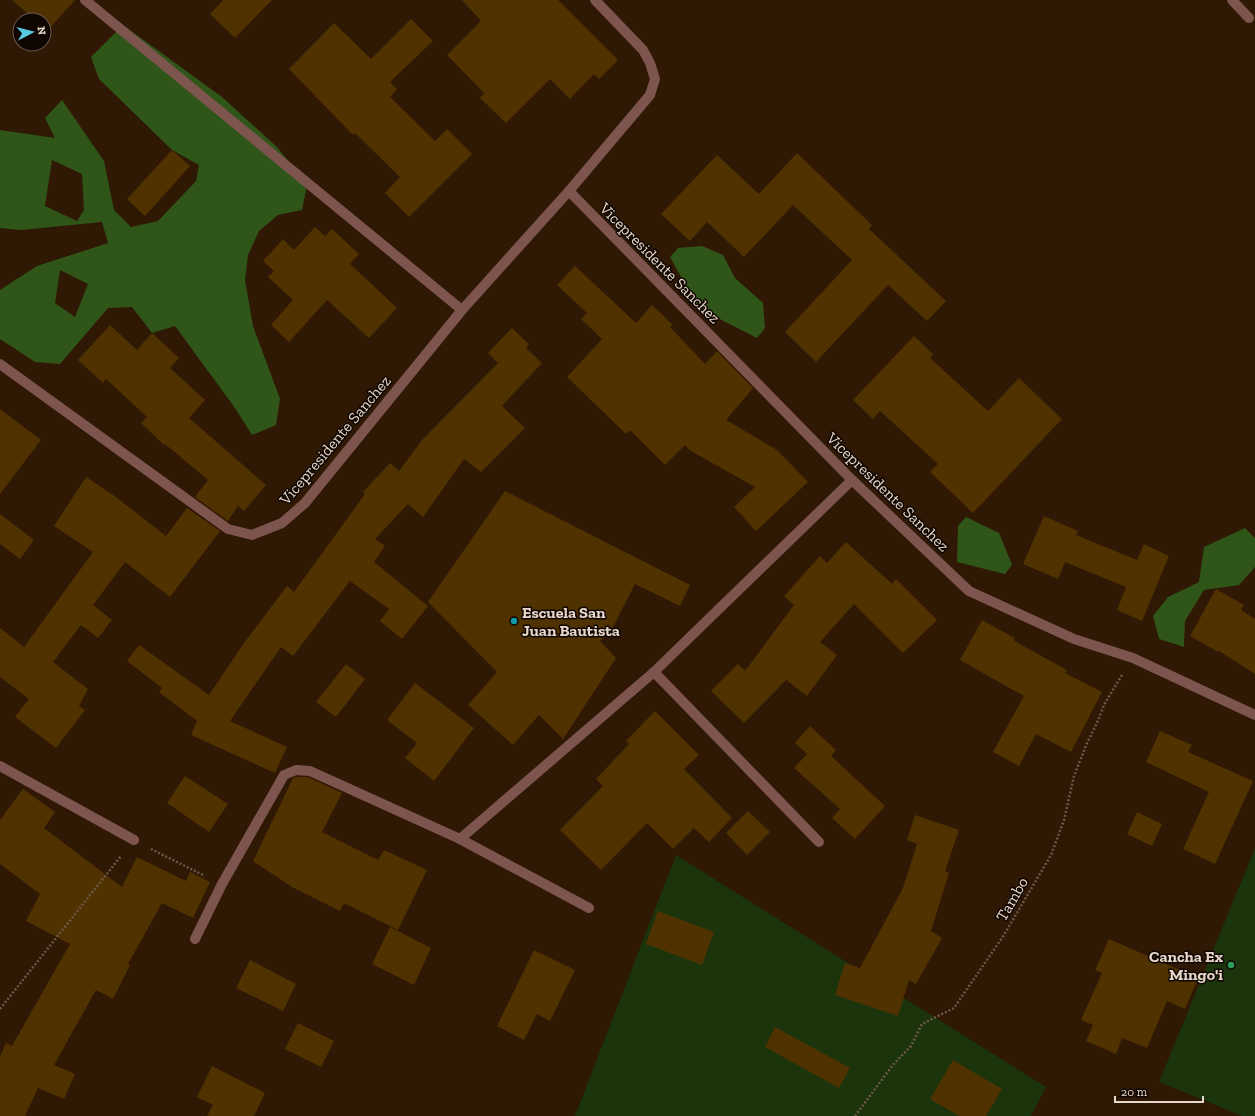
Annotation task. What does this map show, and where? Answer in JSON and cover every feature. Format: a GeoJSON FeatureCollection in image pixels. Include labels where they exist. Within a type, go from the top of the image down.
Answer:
{"type":"FeatureCollection","features":[{"type":"Feature","properties":{"kind":"street"},"geometry":{"type":"LineString","coordinates":[[85,0],[462,310]]}},
{"type":"Feature","properties":{"kind":"street","name":"Vicepresidente Sanchez"},"geometry":{"type":"LineString","coordinates":[[0,364],[228,529],[252,535],[282,523],[305,503],[462,310],[569,191],[650,95],[655,79],[650,63],[643,50],[595,0]]}},
{"type":"Feature","properties":{"kind":"street"},"geometry":{"type":"LineString","coordinates":[[1232,0],[1249,18]]}},
{"type":"Feature","properties":{"kind":"street","name":"Vicepresidente Sanchez"},"geometry":{"type":"LineString","coordinates":[[569,191],[852,480],[970,591],[1074,639],[1133,658],[1255,715]]}},
{"type":"Feature","properties":{"kind":"street"},"geometry":{"type":"LineString","coordinates":[[460,839],[654,672],[852,480]]}},
{"type":"Feature","properties":{"kind":"street"},"geometry":{"type":"LineString","coordinates":[[654,672],[819,842]]}},
{"type":"Feature","properties":{"kind":"street"},"geometry":{"type":"LineString","coordinates":[[0,766],[134,840]]}},
{"type":"Feature","properties":{"kind":"street"},"geometry":{"type":"LineString","coordinates":[[195,939],[222,884],[284,775],[296,770],[310,771],[460,839],[589,908]]}},
{"type":"Feature","properties":{"kind":"path","name":"Tambo"},"geometry":{"type":"LineString","coordinates":[[856,1116],[892,1066],[911,1046],[922,1024],[954,1008],[1004,935],[1051,855],[1064,820],[1074,776],[1086,743],[1114,686],[1133,658]]}},
{"type":"Feature","properties":{"kind":"path"},"geometry":{"type":"LineString","coordinates":[[0,1009],[134,840],[222,884]]}},
{"type":"Feature","properties":{"kind":"green space"},"geometry":{"type":"Polygon","coordinates":[[[123,25],[222,97],[277,147],[307,185],[302,210],[278,215],[259,231],[248,255],[245,280],[253,326],[280,399],[276,425],[252,435],[235,408],[175,326],[152,333],[132,307],[108,308],[60,364],[35,362],[0,339],[0,290],[37,266],[108,243],[102,222],[21,230],[0,228],[0,130],[55,138],[45,118],[62,100],[104,161],[114,210],[131,227],[158,221],[196,181],[199,165],[172,150],[99,79],[91,57],[123,25]],[[52,160],[45,206],[77,221],[84,210],[82,174],[52,160]],[[60,270],[55,303],[75,317],[88,284],[60,270]]]}},
{"type":"Feature","properties":{"kind":"green space"},"geometry":{"type":"Polygon","coordinates":[[[702,246],[723,255],[735,278],[763,303],[765,328],[757,338],[698,308],[670,257],[678,248],[702,246]]]}},
{"type":"Feature","properties":{"kind":"green space"},"geometry":{"type":"Polygon","coordinates":[[[966,517],[999,533],[1012,565],[1005,574],[957,562],[958,526],[966,517]]]}},
{"type":"Feature","properties":{"kind":"green space"},"geometry":{"type":"Polygon","coordinates":[[[1245,528],[1255,538],[1255,567],[1239,585],[1204,590],[1185,621],[1184,647],[1159,639],[1153,616],[1168,597],[1199,582],[1204,547],[1245,528]]]}},
{"type":"Feature","properties":{"kind":"green space","name":"Cancha Ex Mingo'i"},"geometry":{"type":"Polygon","coordinates":[[[1255,848],[1255,1116],[1242,1116],[1159,1082],[1255,848]]]}},
{"type":"Feature","properties":{"kind":"green space"},"geometry":{"type":"Polygon","coordinates":[[[676,855],[1046,1087],[1031,1116],[575,1116],[676,855]]]}},
{"type":"Feature","properties":{"kind":"building"},"geometry":{"type":"Polygon","coordinates":[[[12,0],[75,0],[52,25],[52,12],[26,12],[12,0]]]}},
{"type":"Feature","properties":{"kind":"building"},"geometry":{"type":"Polygon","coordinates":[[[223,0],[272,0],[235,38],[210,14],[223,0]]]}},
{"type":"Feature","properties":{"kind":"building"},"geometry":{"type":"Polygon","coordinates":[[[462,0],[558,0],[618,60],[599,79],[594,74],[570,99],[550,79],[506,123],[480,98],[484,93],[447,55],[481,21],[462,0]]]}},
{"type":"Feature","properties":{"kind":"building"},"geometry":{"type":"Polygon","coordinates":[[[411,19],[433,41],[390,82],[397,89],[390,97],[435,141],[447,129],[472,154],[409,217],[385,193],[400,177],[355,133],[353,135],[289,69],[334,23],[371,59],[411,19]]]}},
{"type":"Feature","properties":{"kind":"building"},"geometry":{"type":"Polygon","coordinates":[[[172,150],[190,166],[145,216],[127,199],[172,150]]]}},
{"type":"Feature","properties":{"kind":"building"},"geometry":{"type":"Polygon","coordinates":[[[797,153],[872,225],[869,229],[946,301],[927,321],[888,285],[816,362],[785,332],[852,260],[793,205],[744,257],[707,222],[690,241],[661,214],[717,155],[759,194],[797,153]]]}},
{"type":"Feature","properties":{"kind":"building"},"geometry":{"type":"Polygon","coordinates":[[[315,227],[325,236],[332,229],[359,254],[350,264],[397,308],[369,338],[327,300],[289,342],[271,325],[293,300],[268,277],[274,271],[263,261],[283,239],[294,250],[315,227]]]}},
{"type":"Feature","properties":{"kind":"building"},"geometry":{"type":"Polygon","coordinates":[[[575,266],[636,323],[652,305],[673,325],[670,327],[705,364],[717,351],[753,388],[726,420],[777,450],[808,482],[756,531],[734,507],[755,487],[691,451],[685,445],[665,465],[630,430],[626,434],[567,377],[602,339],[581,319],[587,313],[557,285],[575,266]]]}},
{"type":"Feature","properties":{"kind":"building"},"geometry":{"type":"Polygon","coordinates":[[[110,325],[137,350],[152,333],[179,358],[170,368],[205,400],[189,418],[266,485],[244,511],[238,506],[228,521],[195,497],[208,480],[165,444],[164,445],[141,423],[147,417],[106,379],[103,383],[78,360],[110,325]]]}},
{"type":"Feature","properties":{"kind":"building"},"geometry":{"type":"Polygon","coordinates":[[[512,328],[529,344],[526,348],[542,363],[502,406],[525,428],[481,472],[464,459],[423,517],[408,504],[375,539],[385,546],[374,562],[428,606],[402,639],[380,621],[389,609],[350,581],[293,656],[281,647],[230,721],[287,747],[275,773],[191,735],[197,721],[159,692],[162,688],[127,661],[139,645],[209,695],[244,643],[287,586],[294,592],[365,494],[363,492],[390,463],[399,471],[422,440],[498,363],[488,353],[512,328]]]}},
{"type":"Feature","properties":{"kind":"building"},"geometry":{"type":"Polygon","coordinates":[[[914,336],[933,354],[930,358],[988,411],[1019,378],[1062,419],[973,513],[930,472],[938,464],[880,411],[873,419],[853,400],[914,336]]]}},
{"type":"Feature","properties":{"kind":"building"},"geometry":{"type":"Polygon","coordinates":[[[0,409],[41,440],[0,494],[0,409]]]}},
{"type":"Feature","properties":{"kind":"building"},"geometry":{"type":"Polygon","coordinates":[[[86,477],[116,497],[166,536],[187,508],[220,531],[170,597],[125,562],[93,605],[112,620],[98,638],[81,625],[53,662],[88,689],[79,706],[85,710],[56,748],[15,717],[29,699],[0,677],[0,628],[24,647],[93,552],[54,526],[86,477]]]}},
{"type":"Feature","properties":{"kind":"building"},"geometry":{"type":"Polygon","coordinates":[[[505,491],[690,585],[680,606],[635,584],[612,629],[600,641],[616,658],[563,739],[539,715],[513,745],[468,705],[497,672],[428,602],[505,491]]]}},
{"type":"Feature","properties":{"kind":"building"},"geometry":{"type":"Polygon","coordinates":[[[0,514],[34,540],[20,559],[0,544],[0,514]]]}},
{"type":"Feature","properties":{"kind":"building"},"geometry":{"type":"Polygon","coordinates":[[[1044,516],[1078,531],[1076,535],[1137,560],[1144,544],[1169,556],[1142,621],[1117,610],[1126,587],[1065,562],[1058,579],[1023,564],[1044,516]]]}},
{"type":"Feature","properties":{"kind":"building"},"geometry":{"type":"Polygon","coordinates":[[[846,542],[892,584],[896,579],[937,620],[903,653],[854,604],[820,642],[837,655],[807,696],[786,680],[744,723],[711,691],[738,664],[745,671],[794,605],[784,596],[820,556],[827,563],[846,542]]]}},
{"type":"Feature","properties":{"kind":"building"},"geometry":{"type":"Polygon","coordinates":[[[1216,589],[1244,605],[1241,610],[1255,619],[1255,674],[1219,651],[1218,652],[1190,636],[1216,589]]]}},
{"type":"Feature","properties":{"kind":"building"},"geometry":{"type":"Polygon","coordinates":[[[982,620],[1015,638],[1014,641],[1067,670],[1065,673],[1102,692],[1071,752],[1036,734],[1019,766],[993,752],[1024,696],[960,660],[982,620]]]}},
{"type":"Feature","properties":{"kind":"building"},"geometry":{"type":"Polygon","coordinates":[[[346,664],[365,679],[336,717],[316,702],[346,664]]]}},
{"type":"Feature","properties":{"kind":"building"},"geometry":{"type":"Polygon","coordinates":[[[415,683],[474,728],[434,781],[405,758],[417,743],[387,720],[415,683]]]}},
{"type":"Feature","properties":{"kind":"building"},"geometry":{"type":"Polygon","coordinates":[[[655,711],[699,755],[684,769],[732,818],[709,842],[694,828],[673,849],[647,823],[601,870],[560,830],[603,786],[596,779],[629,744],[626,741],[655,711]]]}},
{"type":"Feature","properties":{"kind":"building"},"geometry":{"type":"Polygon","coordinates":[[[810,726],[836,750],[831,756],[885,806],[855,839],[832,818],[840,809],[794,768],[807,754],[795,743],[810,726]]]}},
{"type":"Feature","properties":{"kind":"building"},"geometry":{"type":"Polygon","coordinates":[[[1160,731],[1192,745],[1188,752],[1253,781],[1215,864],[1183,849],[1209,792],[1146,762],[1160,731]]]}},
{"type":"Feature","properties":{"kind":"building"},"geometry":{"type":"Polygon","coordinates":[[[185,776],[228,804],[209,832],[167,803],[185,776]]]}},
{"type":"Feature","properties":{"kind":"building"},"geometry":{"type":"Polygon","coordinates":[[[308,777],[342,793],[322,832],[378,860],[384,850],[427,870],[398,930],[344,903],[340,911],[292,887],[253,861],[293,778],[308,777]]]}},
{"type":"Feature","properties":{"kind":"building"},"geometry":{"type":"Polygon","coordinates":[[[23,789],[55,812],[44,828],[122,887],[137,857],[186,881],[190,872],[210,882],[193,918],[162,903],[128,964],[130,965],[113,999],[96,990],[54,1065],[75,1074],[64,1099],[38,1088],[25,1116],[0,1116],[0,1057],[6,1043],[12,1046],[70,944],[26,921],[40,894],[0,864],[0,820],[23,789]]]}},
{"type":"Feature","properties":{"kind":"building"},"geometry":{"type":"Polygon","coordinates":[[[748,811],[770,832],[747,855],[726,833],[748,811]]]}},
{"type":"Feature","properties":{"kind":"building"},"geometry":{"type":"Polygon","coordinates":[[[1137,812],[1162,824],[1152,846],[1127,834],[1137,812]]]}},
{"type":"Feature","properties":{"kind":"building"},"geometry":{"type":"Polygon","coordinates":[[[915,815],[959,830],[945,871],[949,873],[931,931],[942,938],[916,984],[909,980],[898,1016],[835,995],[845,963],[860,968],[903,888],[917,844],[907,840],[915,815]]]}},
{"type":"Feature","properties":{"kind":"building"},"geometry":{"type":"Polygon","coordinates":[[[658,911],[714,932],[702,965],[646,944],[658,911]]]}},
{"type":"Feature","properties":{"kind":"building"},"geometry":{"type":"Polygon","coordinates":[[[390,927],[431,948],[414,985],[372,964],[390,927]]]}},
{"type":"Feature","properties":{"kind":"building"},"geometry":{"type":"Polygon","coordinates":[[[1109,939],[1198,978],[1185,1009],[1167,1001],[1147,1048],[1122,1038],[1116,1054],[1086,1041],[1093,1025],[1081,1020],[1102,973],[1095,970],[1109,939]]]}},
{"type":"Feature","properties":{"kind":"building"},"geometry":{"type":"Polygon","coordinates":[[[534,950],[575,970],[550,1021],[537,1014],[524,1040],[497,1026],[534,950]]]}},
{"type":"Feature","properties":{"kind":"building"},"geometry":{"type":"Polygon","coordinates":[[[250,960],[296,984],[283,1011],[236,988],[250,960]]]}},
{"type":"Feature","properties":{"kind":"building"},"geometry":{"type":"Polygon","coordinates":[[[298,1023],[334,1041],[321,1067],[285,1049],[298,1023]]]}},
{"type":"Feature","properties":{"kind":"building"},"geometry":{"type":"Polygon","coordinates":[[[775,1027],[850,1068],[839,1088],[765,1047],[775,1027]]]}},
{"type":"Feature","properties":{"kind":"building"},"geometry":{"type":"Polygon","coordinates":[[[953,1060],[1002,1089],[986,1116],[959,1116],[930,1099],[953,1060]]]}},
{"type":"Feature","properties":{"kind":"building"},"geometry":{"type":"Polygon","coordinates":[[[212,1066],[265,1093],[254,1116],[207,1116],[213,1105],[197,1097],[212,1066]]]}},
{"type":"Feature","properties":{"kind":"place","name":"Escuela San Juan Bautista"},"geometry":{"type":"Point","coordinates":[514,621]}},
{"type":"Feature","properties":{"kind":"place","name":"Cancha Ex Mingo'i"},"geometry":{"type":"Point","coordinates":[1231,965]}}]}
